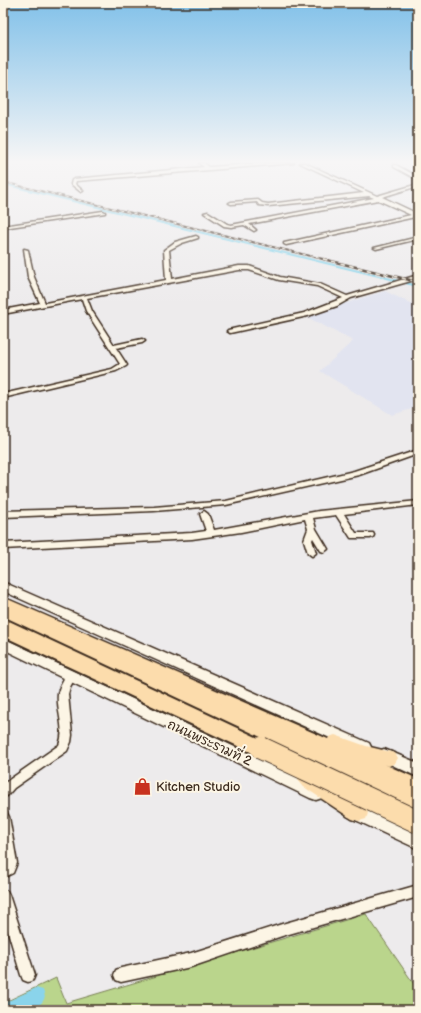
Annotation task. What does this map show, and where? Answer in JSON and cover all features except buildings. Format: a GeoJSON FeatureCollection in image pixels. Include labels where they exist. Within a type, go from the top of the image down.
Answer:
{"type":"FeatureCollection","features":[{"type":"Feature","properties":{"kind":"highway"},"geometry":{"type":"LineString","coordinates":[[3,602],[418,788]]}},
{"type":"Feature","properties":{"kind":"highway"},"geometry":{"type":"LineString","coordinates":[[3,612],[418,803]]}},
{"type":"Feature","properties":{"kind":"highway"},"geometry":{"type":"LineString","coordinates":[[3,626],[418,821]]}},
{"type":"Feature","properties":{"kind":"highway","name":"ถนนพระรามที่ 2"},"geometry":{"type":"LineString","coordinates":[[3,626],[418,821]]}},
{"type":"Feature","properties":{"kind":"highway"},"geometry":{"type":"LineString","coordinates":[[276,724],[365,753],[389,758]]}},
{"type":"Feature","properties":{"kind":"highway"},"geometry":{"type":"LineString","coordinates":[[260,747],[359,813]]}},
{"type":"Feature","properties":{"kind":"main road"},"geometry":{"type":"LineString","coordinates":[[3,586],[418,770]]}},
{"type":"Feature","properties":{"kind":"main road","name":"ถนนพระรามที่ 2"},"geometry":{"type":"LineString","coordinates":[[3,643],[418,841]]}},
{"type":"Feature","properties":{"kind":"street"},"geometry":{"type":"LineString","coordinates":[[206,212],[226,225],[313,210]]}},
{"type":"Feature","properties":{"kind":"street"},"geometry":{"type":"LineString","coordinates":[[405,210],[417,216]]}},
{"type":"Feature","properties":{"kind":"street"},"geometry":{"type":"LineString","coordinates":[[3,227],[103,212]]}},
{"type":"Feature","properties":{"kind":"street"},"geometry":{"type":"LineString","coordinates":[[286,244],[417,216]]}},
{"type":"Feature","properties":{"kind":"street"},"geometry":{"type":"LineString","coordinates":[[245,223],[254,230]]}},
{"type":"Feature","properties":{"kind":"street"},"geometry":{"type":"LineString","coordinates":[[168,281],[166,250],[170,246],[196,237]]}},
{"type":"Feature","properties":{"kind":"street"},"geometry":{"type":"LineString","coordinates":[[376,248],[418,238]]}},
{"type":"Feature","properties":{"kind":"street"},"geometry":{"type":"LineString","coordinates":[[26,250],[31,277],[43,305]]}},
{"type":"Feature","properties":{"kind":"street"},"geometry":{"type":"LineString","coordinates":[[3,312],[246,268],[279,278],[318,285],[341,297],[350,298]]}},
{"type":"Feature","properties":{"kind":"street"},"geometry":{"type":"LineString","coordinates":[[230,332],[286,320],[418,277]]}},
{"type":"Feature","properties":{"kind":"street"},"geometry":{"type":"LineString","coordinates":[[3,396],[121,368],[124,365],[88,311],[84,298]]}},
{"type":"Feature","properties":{"kind":"street"},"geometry":{"type":"LineString","coordinates":[[112,347],[142,341]]}},
{"type":"Feature","properties":{"kind":"street"},"geometry":{"type":"LineString","coordinates":[[3,514],[154,509],[226,503],[356,473],[418,452]]}},
{"type":"Feature","properties":{"kind":"street"},"geometry":{"type":"LineString","coordinates":[[3,546],[174,538],[211,534],[308,516],[418,503]]}},
{"type":"Feature","properties":{"kind":"street"},"geometry":{"type":"LineString","coordinates":[[339,512],[352,534],[370,535]]}},
{"type":"Feature","properties":{"kind":"street"},"geometry":{"type":"LineString","coordinates":[[204,514],[211,534]]}},
{"type":"Feature","properties":{"kind":"street"},"geometry":{"type":"LineString","coordinates":[[308,516],[312,529],[324,548]]}},
{"type":"Feature","properties":{"kind":"street"},"geometry":{"type":"LineString","coordinates":[[312,529],[308,540],[312,553]]}},
{"type":"Feature","properties":{"kind":"street"},"geometry":{"type":"LineString","coordinates":[[3,792],[10,784],[63,748],[66,743],[63,694],[71,676]]}},
{"type":"Feature","properties":{"kind":"street"},"geometry":{"type":"LineString","coordinates":[[3,817],[11,863],[9,869],[3,872]]}},
{"type":"Feature","properties":{"kind":"street"},"geometry":{"type":"LineString","coordinates":[[121,975],[191,960],[282,930],[418,891]]}},
{"type":"Feature","properties":{"kind":"street"},"geometry":{"type":"LineString","coordinates":[[3,894],[28,975]]}},
{"type":"Feature","properties":{"kind":"shaded area"},"geometry":{"type":"Polygon","coordinates":[[[385,291],[418,307],[418,407],[392,415],[320,371],[353,341],[305,316],[385,291]]]}},
{"type":"Feature","properties":{"kind":"green space"},"geometry":{"type":"Polygon","coordinates":[[[366,914],[418,990],[418,1010],[3,1010],[3,1003],[56,978],[66,1003],[366,914]]]}},
{"type":"Feature","properties":{"kind":"waterway"},"geometry":{"type":"LineString","coordinates":[[110,210],[399,281]]}},
{"type":"Feature","properties":{"kind":"waterway"},"geometry":{"type":"LineString","coordinates":[[407,283],[418,286]]}},
{"type":"Feature","properties":{"kind":"waterway"},"geometry":{"type":"LineString","coordinates":[[11,1010],[36,997]]}},
{"type":"Feature","properties":{"kind":"railway"},"geometry":{"type":"LineString","coordinates":[[120,210],[327,260]]}},
{"type":"Feature","properties":{"kind":"railway"},"geometry":{"type":"LineString","coordinates":[[323,259],[418,282]]}},
{"type":"Feature","properties":{"kind":"place","name":"Kitchen Studio"},"geometry":{"type":"Point","coordinates":[143,786]}}]}
